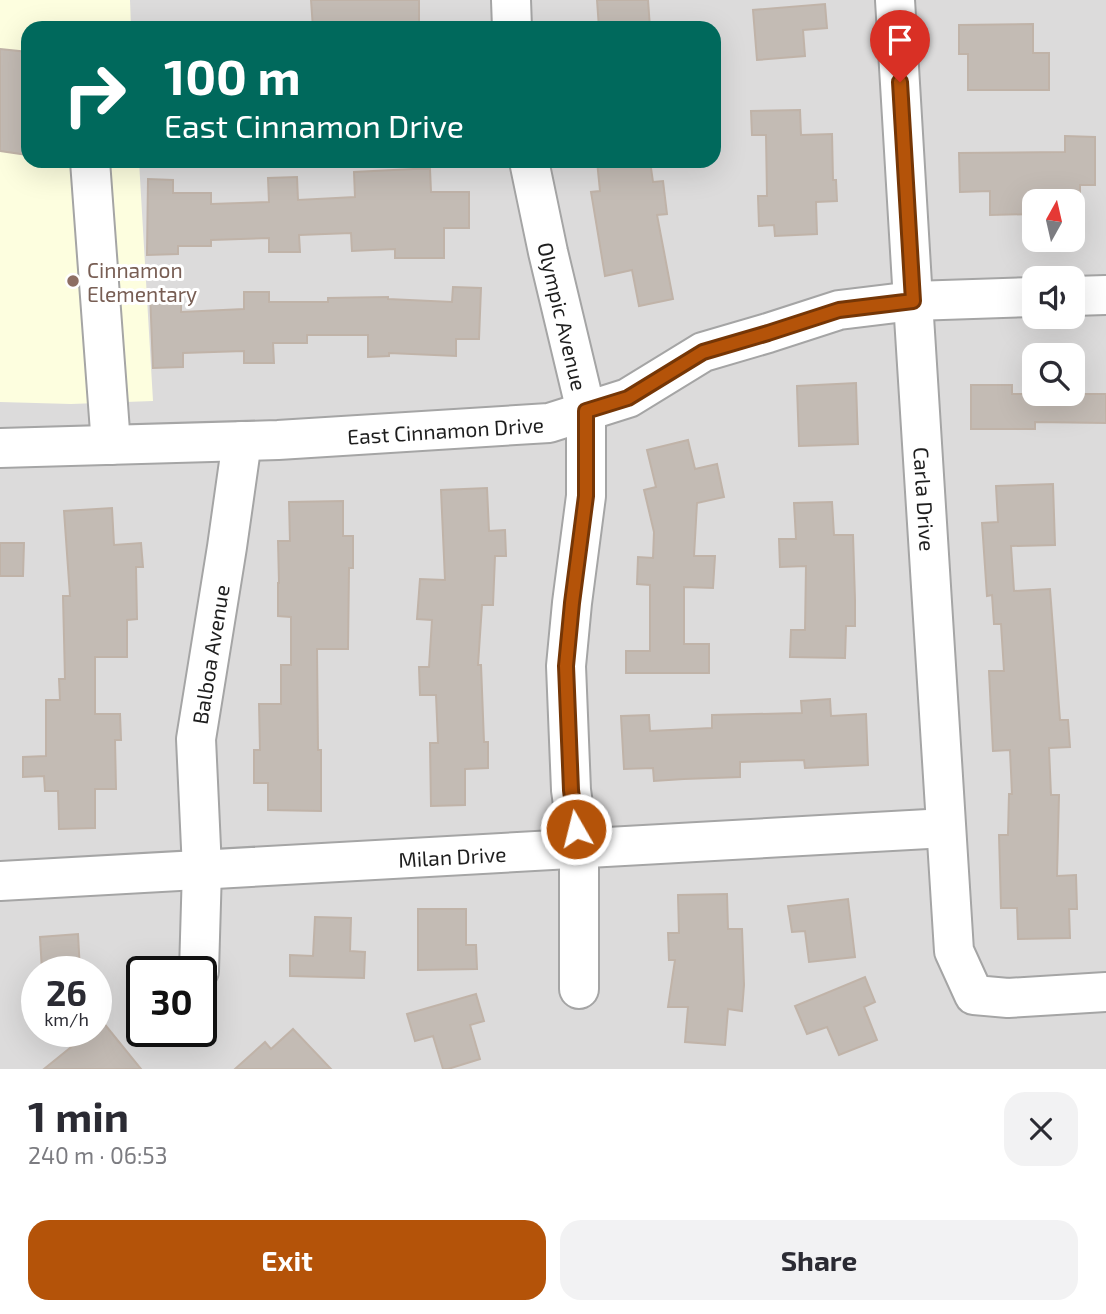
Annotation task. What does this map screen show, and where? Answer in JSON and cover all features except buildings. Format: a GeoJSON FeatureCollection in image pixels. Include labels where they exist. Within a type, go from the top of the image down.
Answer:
{"type":"FeatureCollection","features":[{"type":"Feature","properties":{"kind":"street"},"geometry":{"type":"LineString","coordinates":[[511,0],[512,21]]}},
{"type":"Feature","properties":{"kind":"street","name":"Carla Drive"},"geometry":{"type":"LineString","coordinates":[[895,0],[954,951],[974,995],[1008,998],[1106,992]]}},
{"type":"Feature","properties":{"kind":"street"},"geometry":{"type":"LineString","coordinates":[[91,168],[111,445]]}},
{"type":"Feature","properties":{"kind":"street","name":"Olympic Avenue"},"geometry":{"type":"LineString","coordinates":[[530,168],[586,411],[586,496],[566,666],[571,790],[579,848],[579,989]]}},
{"type":"Feature","properties":{"kind":"street"},"geometry":{"type":"LineString","coordinates":[[1085,296],[1106,295]]}},
{"type":"Feature","properties":{"kind":"street","name":"East Cinnamon Drive"},"geometry":{"type":"LineString","coordinates":[[0,448],[278,440],[550,423],[628,398],[703,352],[839,310],[913,301],[1022,297]]}},
{"type":"Feature","properties":{"kind":"street","name":"Balboa Avenue"},"geometry":{"type":"LineString","coordinates":[[199,956],[202,869],[196,739],[242,441]]}},
{"type":"Feature","properties":{"kind":"street","name":"Milan Drive"},"geometry":{"type":"LineString","coordinates":[[0,881],[946,828]]}},
{"type":"Feature","properties":{"kind":"shaded area"},"geometry":{"type":"Polygon","coordinates":[[[0,0],[1106,0],[1106,1069],[0,1069],[0,0]]]}},
{"type":"Feature","properties":{"kind":"shaded area","name":"Cinnamon Elementary"},"geometry":{"type":"Polygon","coordinates":[[[0,0],[130,0],[131,21],[21,21],[21,168],[139,168],[153,401],[71,404],[0,402],[0,0]]]}},
{"type":"Feature","properties":{"kind":"place","name":"Cinnamon Elementary"},"geometry":{"type":"Point","coordinates":[73,281]}},
{"type":"Feature","properties":{"kind":"route"},"geometry":{"type":"LineString","coordinates":[[576,829],[571,790],[566,666],[586,496],[586,411],[628,398],[703,352],[839,310],[913,301],[900,82]]}}]}
